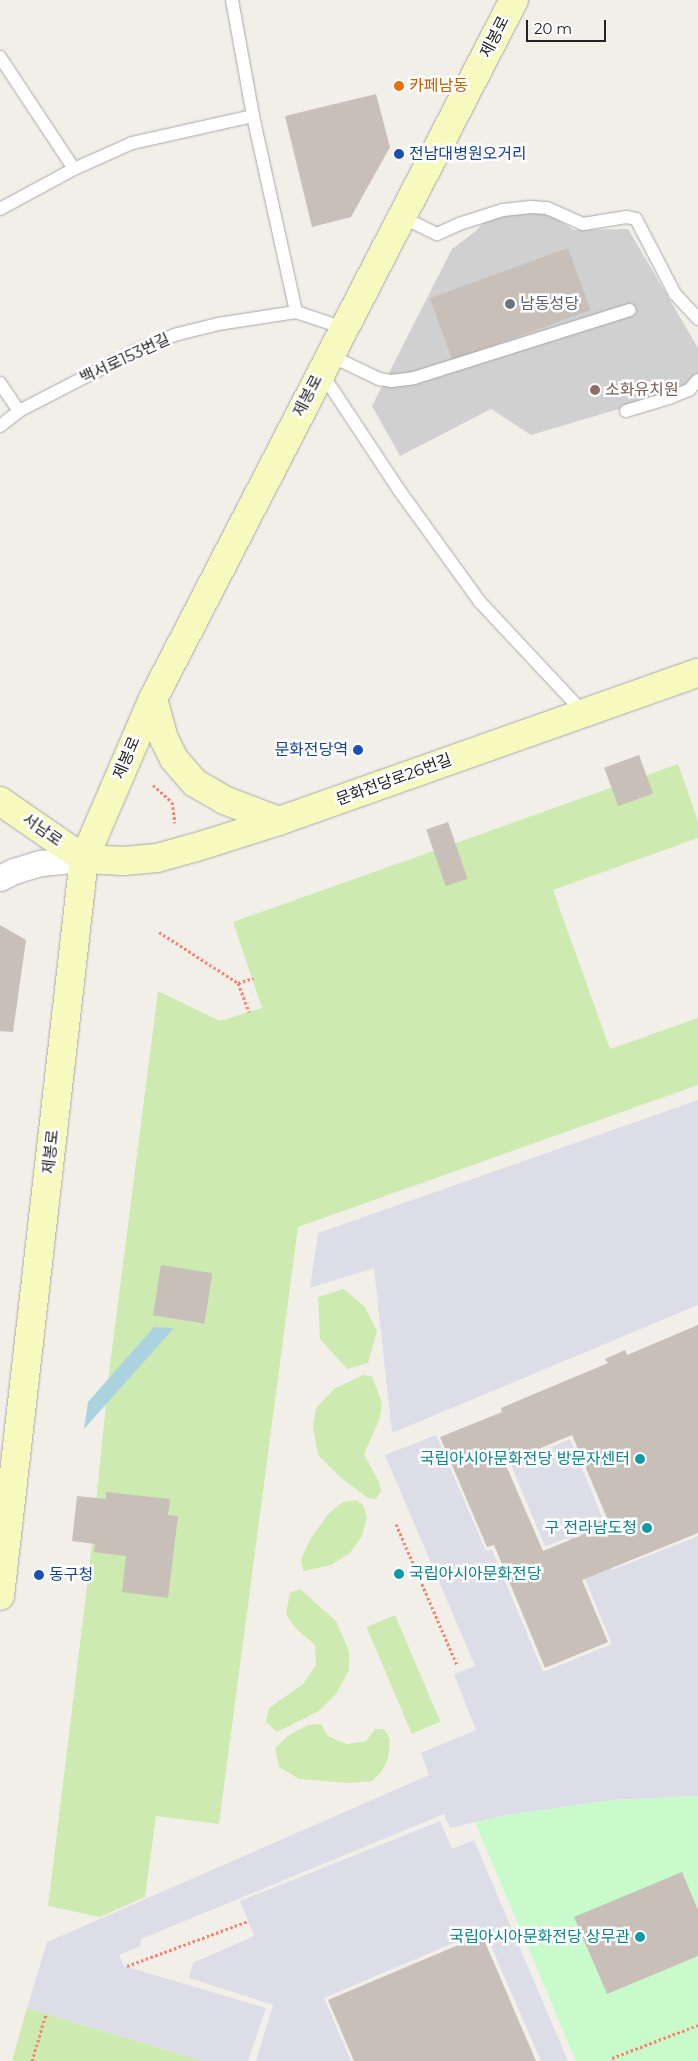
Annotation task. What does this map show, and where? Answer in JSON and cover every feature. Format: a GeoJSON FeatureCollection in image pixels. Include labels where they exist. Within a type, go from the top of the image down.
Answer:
{"type":"FeatureCollection","features":[{"type":"Feature","properties":{"kind":"street","name":"제봉로"},"geometry":{"type":"LineString","coordinates":[[0,1596],[8,1466],[84,859],[153,699],[514,0]]}},
{"type":"Feature","properties":{"kind":"street","name":"문화전당로26번길"},"geometry":{"type":"LineString","coordinates":[[84,859],[123,861],[157,858],[279,821],[582,712],[698,673]]}},
{"type":"Feature","properties":{"kind":"street"},"geometry":{"type":"LineString","coordinates":[[153,699],[164,739],[174,759],[195,784],[224,800],[279,821]]}},
{"type":"Feature","properties":{"kind":"street","name":"서남로"},"geometry":{"type":"LineString","coordinates":[[0,800],[84,859]]}},
{"type":"Feature","properties":{"kind":"street"},"geometry":{"type":"LineString","coordinates":[[0,878],[14,871],[41,863],[84,859]]}},
{"type":"Feature","properties":{"kind":"lane"},"geometry":{"type":"LineString","coordinates":[[232,0],[253,116],[296,312]]}},
{"type":"Feature","properties":{"kind":"lane"},"geometry":{"type":"LineString","coordinates":[[0,58],[74,169]]}},
{"type":"Feature","properties":{"kind":"lane"},"geometry":{"type":"LineString","coordinates":[[0,209],[74,169],[132,143],[253,116]]}},
{"type":"Feature","properties":{"kind":"lane"},"geometry":{"type":"LineString","coordinates":[[402,217],[437,234],[459,224],[503,210],[530,207],[546,208],[582,224],[626,217],[636,219],[675,294],[698,320]]}},
{"type":"Feature","properties":{"kind":"lane"},"geometry":{"type":"LineString","coordinates":[[325,364],[390,381],[414,378],[630,310]]}},
{"type":"Feature","properties":{"kind":"lane","name":"백서로153번길"},"geometry":{"type":"LineString","coordinates":[[0,426],[19,411],[142,348],[218,324],[296,312],[344,328]]}},
{"type":"Feature","properties":{"kind":"lane"},"geometry":{"type":"LineString","coordinates":[[325,364],[399,490],[480,602],[582,712]]}},
{"type":"Feature","properties":{"kind":"lane"},"geometry":{"type":"LineString","coordinates":[[626,411],[689,390],[698,380]]}},
{"type":"Feature","properties":{"kind":"lane"},"geometry":{"type":"LineString","coordinates":[[0,383],[19,411]]}},
{"type":"Feature","properties":{"kind":"path"},"geometry":{"type":"LineString","coordinates":[[154,786],[172,802],[175,823]]}},
{"type":"Feature","properties":{"kind":"path"},"geometry":{"type":"LineString","coordinates":[[159,932],[238,983],[249,1012]]}},
{"type":"Feature","properties":{"kind":"path"},"geometry":{"type":"LineString","coordinates":[[238,983],[252,978]]}},
{"type":"Feature","properties":{"kind":"path"},"geometry":{"type":"LineString","coordinates":[[396,1524],[457,1664]]}},
{"type":"Feature","properties":{"kind":"path"},"geometry":{"type":"LineString","coordinates":[[127,1966],[248,1921]]}},
{"type":"Feature","properties":{"kind":"path"},"geometry":{"type":"LineString","coordinates":[[32,2061],[46,2014]]}},
{"type":"Feature","properties":{"kind":"path"},"geometry":{"type":"LineString","coordinates":[[612,2058],[698,2025]]}},
{"type":"Feature","properties":{"kind":"shaded area"},"geometry":{"type":"Polygon","coordinates":[[[516,211],[547,213],[574,230],[628,229],[698,348],[698,375],[676,392],[531,435],[491,409],[400,456],[372,406],[452,249],[476,231],[486,219],[516,211]]]}},
{"type":"Feature","properties":{"kind":"shaded area"},"geometry":{"type":"Polygon","coordinates":[[[698,1100],[698,1305],[392,1433],[374,1268],[310,1288],[318,1233],[698,1100]]]}},
{"type":"Feature","properties":{"kind":"shaded area"},"geometry":{"type":"Polygon","coordinates":[[[436,1435],[486,1551],[492,1550],[543,1672],[612,1644],[568,1538],[545,1546],[511,1465],[570,1439],[602,1517],[591,1521],[612,1570],[698,1536],[698,1796],[611,1800],[506,1815],[450,1828],[444,1814],[141,1939],[140,1946],[119,1955],[124,1966],[266,2008],[248,2061],[203,2061],[27,2008],[47,1942],[429,1775],[421,1753],[476,1730],[454,1674],[475,1666],[385,1455],[436,1435]]]}},
{"type":"Feature","properties":{"kind":"shaded area"},"geometry":{"type":"Polygon","coordinates":[[[440,1821],[452,1849],[474,1840],[568,2061],[541,2061],[484,1930],[324,1998],[351,2061],[256,2061],[273,2005],[189,1978],[193,1963],[254,1936],[240,1901],[440,1821]]]}},
{"type":"Feature","properties":{"kind":"green space"},"geometry":{"type":"Polygon","coordinates":[[[678,764],[698,821],[698,838],[553,890],[610,1049],[698,1018],[698,1085],[298,1227],[219,1824],[156,1816],[145,1897],[100,1917],[48,1906],[89,1570],[110,1365],[158,991],[220,1021],[262,1008],[233,922],[678,764]]]}},
{"type":"Feature","properties":{"kind":"green space"},"geometry":{"type":"Polygon","coordinates":[[[344,1289],[365,1307],[377,1331],[368,1363],[347,1369],[320,1339],[318,1297],[344,1289]]]}},
{"type":"Feature","properties":{"kind":"green space"},"geometry":{"type":"Polygon","coordinates":[[[363,1375],[372,1376],[382,1403],[380,1418],[364,1454],[379,1482],[381,1491],[376,1499],[368,1498],[341,1478],[318,1455],[313,1427],[316,1408],[334,1389],[363,1375]]]}},
{"type":"Feature","properties":{"kind":"green space"},"geometry":{"type":"Polygon","coordinates":[[[356,1500],[363,1505],[367,1517],[362,1536],[350,1553],[331,1565],[303,1571],[301,1559],[311,1538],[329,1513],[343,1502],[356,1500]]]}},
{"type":"Feature","properties":{"kind":"green space"},"geometry":{"type":"Polygon","coordinates":[[[300,1589],[336,1621],[349,1651],[349,1670],[336,1694],[319,1711],[277,1732],[266,1722],[269,1708],[303,1684],[316,1665],[315,1645],[296,1629],[286,1614],[290,1593],[300,1589]]]}},
{"type":"Feature","properties":{"kind":"green space"},"geometry":{"type":"Polygon","coordinates":[[[395,1615],[440,1722],[412,1734],[366,1627],[395,1615]]]}},
{"type":"Feature","properties":{"kind":"green space"},"geometry":{"type":"Polygon","coordinates":[[[321,1724],[328,1736],[347,1744],[366,1741],[375,1729],[384,1729],[390,1739],[388,1759],[382,1771],[372,1781],[349,1783],[299,1779],[279,1767],[275,1748],[289,1735],[308,1725],[321,1724]]]}},
{"type":"Feature","properties":{"kind":"green space"},"geometry":{"type":"Polygon","coordinates":[[[698,1796],[698,2061],[576,2061],[475,1822],[506,1815],[611,1800],[698,1796]]]}},
{"type":"Feature","properties":{"kind":"green space"},"geometry":{"type":"Polygon","coordinates":[[[27,2008],[203,2061],[12,2061],[27,2008]]]}},
{"type":"Feature","properties":{"kind":"water"},"geometry":{"type":"Polygon","coordinates":[[[154,1327],[174,1328],[84,1429],[88,1402],[154,1327]]]}},
{"type":"Feature","properties":{"kind":"building"},"geometry":{"type":"Polygon","coordinates":[[[376,94],[390,147],[351,217],[312,227],[285,116],[376,94]]]}},
{"type":"Feature","properties":{"kind":"building","name":"남동성당"},"geometry":{"type":"Polygon","coordinates":[[[568,248],[591,310],[452,360],[430,298],[568,248]]]}},
{"type":"Feature","properties":{"kind":"building"},"geometry":{"type":"Polygon","coordinates":[[[639,755],[653,794],[618,806],[604,768],[639,755]]]}},
{"type":"Feature","properties":{"kind":"building"},"geometry":{"type":"Polygon","coordinates":[[[448,822],[468,879],[446,886],[426,829],[448,822]]]}},
{"type":"Feature","properties":{"kind":"building"},"geometry":{"type":"Polygon","coordinates":[[[0,925],[26,940],[13,1032],[0,1031],[0,925]]]}},
{"type":"Feature","properties":{"kind":"building"},"geometry":{"type":"Polygon","coordinates":[[[161,1265],[212,1273],[204,1324],[153,1315],[161,1265]]]}},
{"type":"Feature","properties":{"kind":"building"},"geometry":{"type":"Polygon","coordinates":[[[698,1325],[698,1533],[582,1580],[608,1642],[545,1668],[494,1545],[487,1547],[440,1437],[502,1412],[501,1408],[608,1363],[605,1359],[625,1350],[627,1355],[698,1325]],[[572,1435],[505,1463],[543,1551],[597,1529],[594,1523],[607,1518],[572,1435]]]}},
{"type":"Feature","properties":{"kind":"building"},"geometry":{"type":"Polygon","coordinates":[[[106,1492],[170,1499],[168,1515],[178,1516],[168,1598],[122,1592],[126,1556],[94,1552],[95,1544],[72,1541],[77,1496],[106,1499],[106,1492]]]}},
{"type":"Feature","properties":{"kind":"building","name":"국립아시아문화전당 상무관"},"geometry":{"type":"Polygon","coordinates":[[[682,1872],[698,1910],[698,1956],[607,1994],[574,1917],[682,1872]]]}},
{"type":"Feature","properties":{"kind":"building"},"geometry":{"type":"Polygon","coordinates":[[[482,1935],[536,2061],[354,2061],[328,2000],[482,1935]]]}},
{"type":"Feature","properties":{"kind":"place","name":"카페남동"},"geometry":{"type":"Point","coordinates":[399,86]}},
{"type":"Feature","properties":{"kind":"place","name":"전남대병원오거리"},"geometry":{"type":"Point","coordinates":[399,154]}},
{"type":"Feature","properties":{"kind":"place","name":"남동성당"},"geometry":{"type":"Point","coordinates":[510,304]}},
{"type":"Feature","properties":{"kind":"place","name":"소화유치원"},"geometry":{"type":"Point","coordinates":[595,390]}},
{"type":"Feature","properties":{"kind":"place","name":"문화전당역"},"geometry":{"type":"Point","coordinates":[358,750]}},
{"type":"Feature","properties":{"kind":"place","name":"국립아시아문화전당 방문자센터"},"geometry":{"type":"Point","coordinates":[640,1459]}},
{"type":"Feature","properties":{"kind":"place","name":"구 전라남도청"},"geometry":{"type":"Point","coordinates":[647,1528]}},
{"type":"Feature","properties":{"kind":"place","name":"국립아시아문화전당"},"geometry":{"type":"Point","coordinates":[399,1574]}},
{"type":"Feature","properties":{"kind":"place","name":"동구청"},"geometry":{"type":"Point","coordinates":[39,1575]}},
{"type":"Feature","properties":{"kind":"place","name":"국립아시아문화전당 상무관"},"geometry":{"type":"Point","coordinates":[640,1937]}}]}
